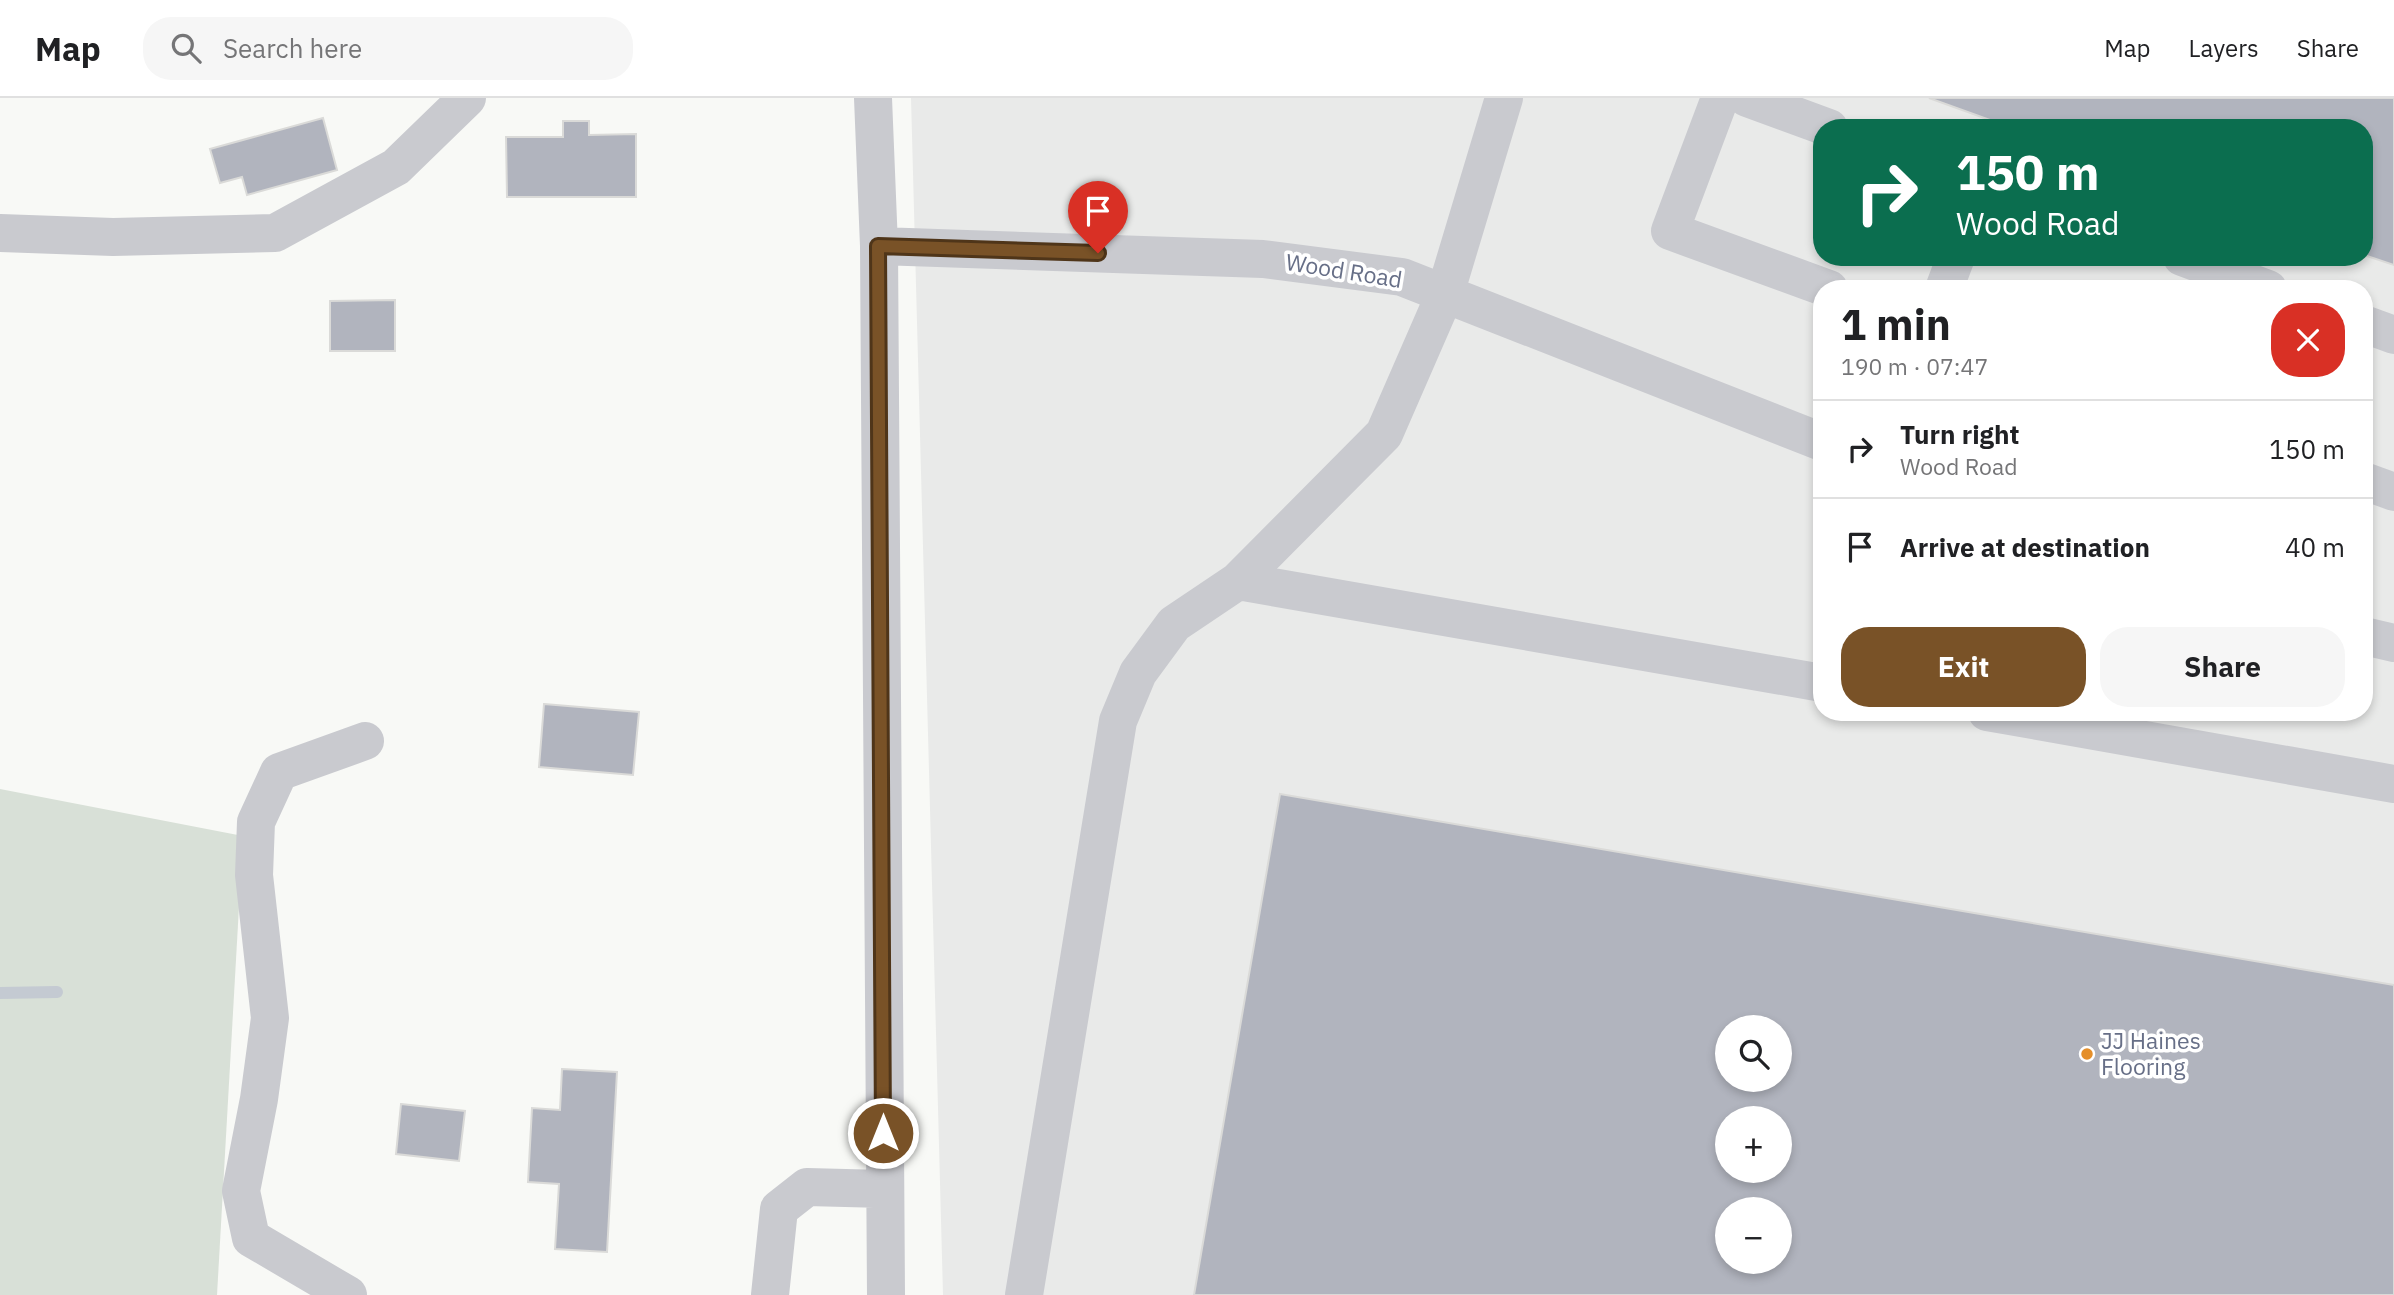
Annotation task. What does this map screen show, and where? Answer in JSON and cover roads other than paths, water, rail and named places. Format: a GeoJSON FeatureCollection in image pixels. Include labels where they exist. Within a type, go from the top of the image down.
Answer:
{"type":"FeatureCollection","features":[{"type":"Feature","properties":{"kind":"street"},"geometry":{"type":"LineString","coordinates":[[0,233],[113,237],[275,233],[396,167],[467,98]]}},
{"type":"Feature","properties":{"kind":"street"},"geometry":{"type":"LineString","coordinates":[[873,98],[878,246],[886,1295]]}},
{"type":"Feature","properties":{"kind":"street"},"geometry":{"type":"LineString","coordinates":[[1024,1295],[1118,721],[1138,673],[1174,624],[1238,581],[1384,434],[1445,294],[1504,98]]}},
{"type":"Feature","properties":{"kind":"street"},"geometry":{"type":"LineString","coordinates":[[1720,98],[1670,232],[1813,283]]}},
{"type":"Feature","properties":{"kind":"street"},"geometry":{"type":"LineString","coordinates":[[1747,98],[1813,122]]}},
{"type":"Feature","properties":{"kind":"street","name":"Wood Road"},"geometry":{"type":"LineString","coordinates":[[878,246],[1263,259],[1402,277],[1813,438]]}},
{"type":"Feature","properties":{"kind":"street"},"geometry":{"type":"LineString","coordinates":[[2206,266],[2244,280]]}},
{"type":"Feature","properties":{"kind":"street"},"geometry":{"type":"LineString","coordinates":[[2373,327],[2394,335]]}},
{"type":"Feature","properties":{"kind":"street"},"geometry":{"type":"LineString","coordinates":[[2373,484],[2394,492]]}},
{"type":"Feature","properties":{"kind":"street"},"geometry":{"type":"LineString","coordinates":[[1238,581],[1813,681]]}},
{"type":"Feature","properties":{"kind":"street"},"geometry":{"type":"LineString","coordinates":[[2373,638],[2394,643]]}},
{"type":"Feature","properties":{"kind":"street"},"geometry":{"type":"LineString","coordinates":[[2038,721],[2394,784]]}},
{"type":"Feature","properties":{"kind":"street"},"geometry":{"type":"LineString","coordinates":[[348,1295],[251,1238],[241,1191],[260,1099],[270,1018],[254,875],[256,822],[279,772],[365,741]]}},
{"type":"Feature","properties":{"kind":"street"},"geometry":{"type":"LineString","coordinates":[[770,1295],[779,1209],[807,1186],[884,1189]]}},
{"type":"Feature","properties":{"kind":"waterway"},"geometry":{"type":"LineString","coordinates":[[0,993],[57,992]]}},
{"type":"Feature","properties":{"kind":"place","name":"JJ Haines Flooring"},"geometry":{"type":"Point","coordinates":[2087,1054]}}]}
